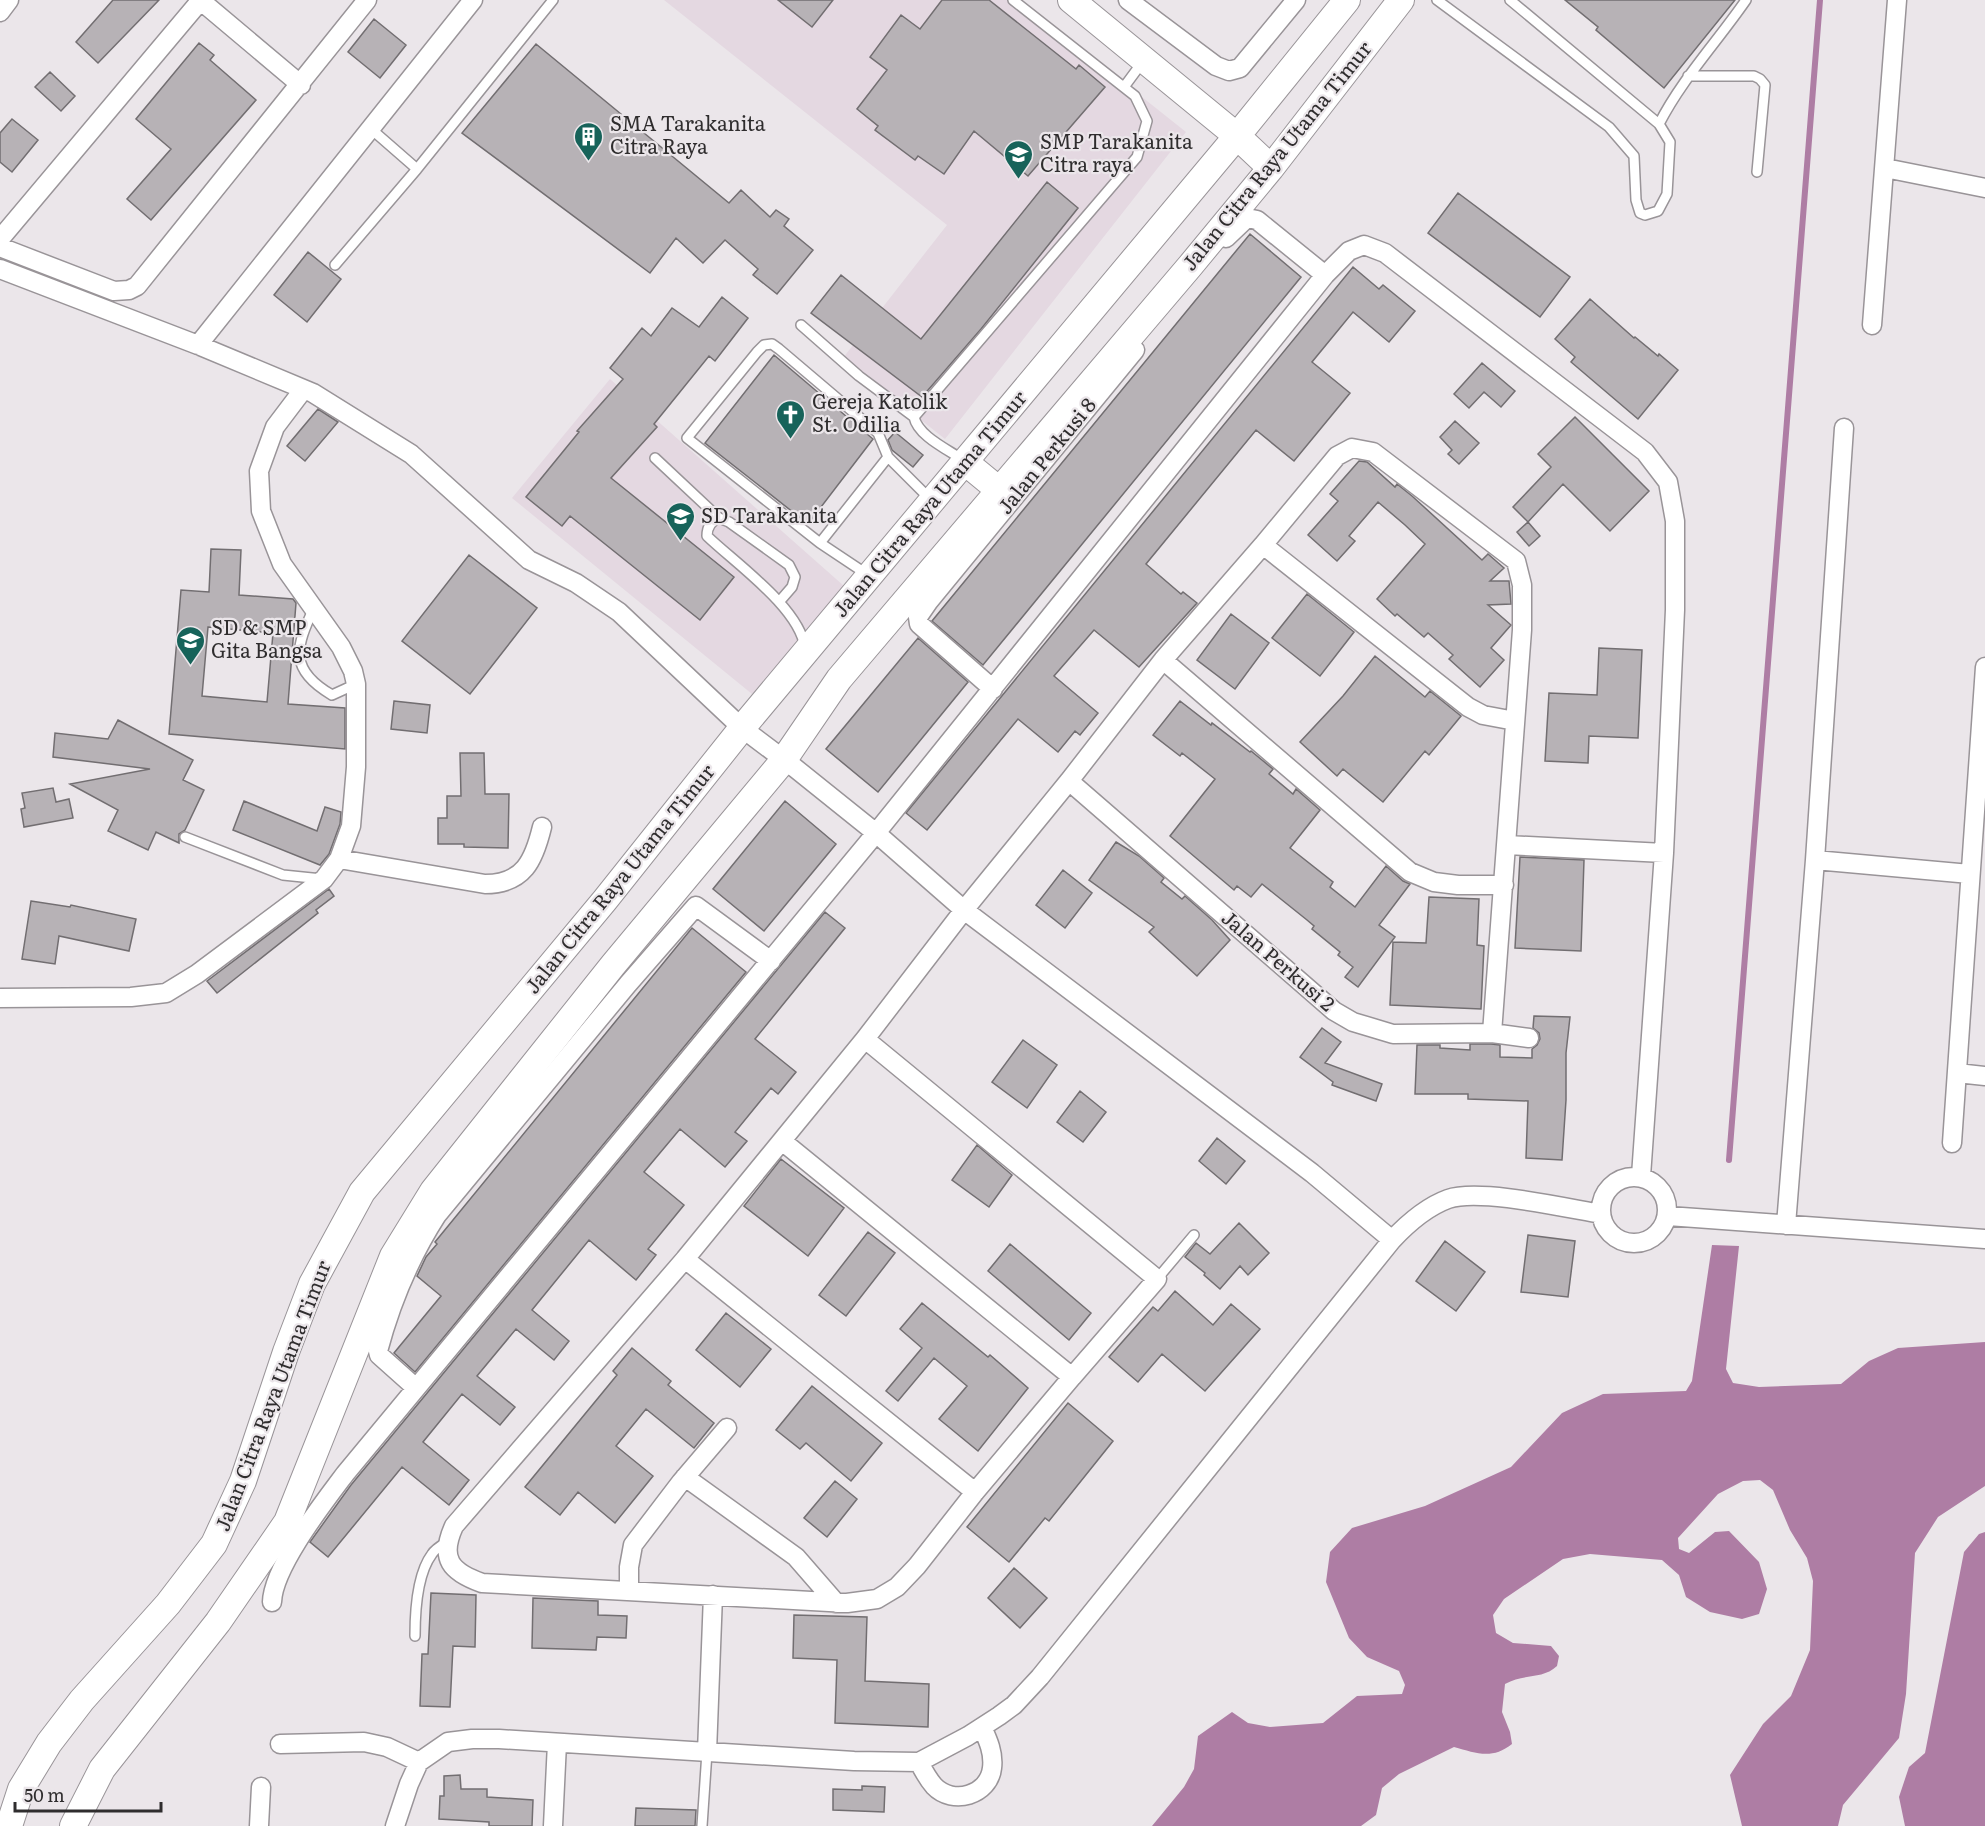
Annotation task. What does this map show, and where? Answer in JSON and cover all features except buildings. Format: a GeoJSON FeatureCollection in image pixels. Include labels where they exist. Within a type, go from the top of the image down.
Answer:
{"type":"FeatureCollection","features":[{"type":"Feature","properties":{"kind":"main road"},"geometry":{"type":"LineString","coordinates":[[1071,0],[1237,136],[1271,168]]}},
{"type":"Feature","properties":{"kind":"main road","name":"Jalan Citra Raya Utama Timur"},"geometry":{"type":"LineString","coordinates":[[6,1825],[21,1789],[49,1743],[82,1700],[168,1604],[214,1544],[243,1481],[286,1352],[312,1284],[362,1192],[604,900],[742,728],[1237,136],[1347,0]]}},
{"type":"Feature","properties":{"kind":"main road","name":"Jalan Citra Raya Utama Timur"},"geometry":{"type":"LineString","coordinates":[[73,1826],[102,1769],[218,1622],[286,1522],[393,1256],[433,1191],[613,965],[783,761],[839,679],[1271,168],[1401,0]]}},
{"type":"Feature","properties":{"kind":"main road"},"geometry":{"type":"LineString","coordinates":[[965,462],[999,490]]}},
{"type":"Feature","properties":{"kind":"street"},"geometry":{"type":"LineString","coordinates":[[0,12],[9,0]]}},
{"type":"Feature","properties":{"kind":"street"},"geometry":{"type":"LineString","coordinates":[[0,239],[201,0],[301,85]]}},
{"type":"Feature","properties":{"kind":"street"},"geometry":{"type":"LineString","coordinates":[[0,247],[114,291],[129,290],[137,286],[301,85],[367,0]]}},
{"type":"Feature","properties":{"kind":"street"},"geometry":{"type":"LineString","coordinates":[[198,345],[473,0]]}},
{"type":"Feature","properties":{"kind":"street"},"geometry":{"type":"LineString","coordinates":[[1128,0],[1216,66],[1228,71],[1240,68],[1296,0]]}},
{"type":"Feature","properties":{"kind":"street"},"geometry":{"type":"LineString","coordinates":[[1872,326],[1897,0]]}},
{"type":"Feature","properties":{"kind":"street"},"geometry":{"type":"LineString","coordinates":[[1885,168],[1985,188]]}},
{"type":"Feature","properties":{"kind":"street","name":"Jalan Perkusi 8"},"geometry":{"type":"LineString","coordinates":[[993,689],[919,624],[918,617],[929,601],[1234,229],[1247,218],[1257,220],[1325,276]]}},
{"type":"Feature","properties":{"kind":"street"},"geometry":{"type":"LineString","coordinates":[[272,1602],[274,1589],[286,1563],[315,1515],[345,1474],[876,833],[1325,276],[1349,251],[1364,245],[1384,253],[1645,452],[1668,482],[1676,521],[1675,610],[1664,853],[1641,1176]]}},
{"type":"Feature","properties":{"kind":"street"},"geometry":{"type":"LineString","coordinates":[[0,269],[198,345],[313,393],[411,454],[529,560],[576,583],[619,612],[742,728],[876,833],[964,910],[1312,1173],[1392,1240]]}},
{"type":"Feature","properties":{"kind":"street"},"geometry":{"type":"LineString","coordinates":[[0,998],[131,997],[166,993],[197,974],[324,879],[339,859],[351,826],[356,767],[356,684],[348,659],[282,564],[261,511],[260,501],[259,471],[275,427],[303,390]]}},
{"type":"Feature","properties":{"kind":"street"},"geometry":{"type":"LineString","coordinates":[[1786,1225],[1815,860],[1844,428]]}},
{"type":"Feature","properties":{"kind":"street"},"geometry":{"type":"LineString","coordinates":[[865,1039],[1157,1279],[1071,1377],[917,1566],[897,1587],[877,1599],[847,1603],[482,1583],[462,1575],[452,1566],[447,1542],[454,1526],[685,1258],[782,1141],[1163,660],[1337,456],[1352,448],[1373,452],[1516,561],[1522,585],[1522,630],[1492,1033]]}},
{"type":"Feature","properties":{"kind":"street"},"geometry":{"type":"LineString","coordinates":[[1263,545],[1468,706],[1483,715],[1515,722]]}},
{"type":"Feature","properties":{"kind":"street"},"geometry":{"type":"LineString","coordinates":[[1163,660],[1410,872],[1434,882],[1458,885],[1504,885]]}},
{"type":"Feature","properties":{"kind":"street"},"geometry":{"type":"LineString","coordinates":[[1952,1143],[1957,1073],[1976,922],[1970,874],[1979,827],[1985,667]]}},
{"type":"Feature","properties":{"kind":"street","name":"Jalan Perkusi 2"},"geometry":{"type":"LineString","coordinates":[[1069,781],[1334,1011],[1353,1022],[1393,1034],[1492,1033],[1529,1038]]}},
{"type":"Feature","properties":{"kind":"street"},"geometry":{"type":"LineString","coordinates":[[339,859],[496,884],[519,874],[528,865],[536,853],[542,827]]}},
{"type":"Feature","properties":{"kind":"street"},"geometry":{"type":"LineString","coordinates":[[1507,845],[1664,853]]}},
{"type":"Feature","properties":{"kind":"street"},"geometry":{"type":"LineString","coordinates":[[1815,860],[1970,874]]}},
{"type":"Feature","properties":{"kind":"street"},"geometry":{"type":"LineString","coordinates":[[416,1388],[379,1355],[378,1351],[387,1317],[418,1246],[437,1215],[621,993],[696,906],[771,961]]}},
{"type":"Feature","properties":{"kind":"street"},"geometry":{"type":"LineString","coordinates":[[1957,1073],[1985,1076]]}},
{"type":"Feature","properties":{"kind":"street"},"geometry":{"type":"LineString","coordinates":[[782,1141],[1071,1377]]}},
{"type":"Feature","properties":{"kind":"street"},"geometry":{"type":"LineString","coordinates":[[1641,1176],[1657,1184],[1666,1198],[1668,1216],[1659,1233],[1643,1243],[1624,1242],[1608,1232],[1601,1214],[1605,1193],[1620,1178],[1641,1176]]}},
{"type":"Feature","properties":{"kind":"street"},"geometry":{"type":"LineString","coordinates":[[395,1826],[419,1762],[448,1742],[472,1739],[854,1761],[919,1762],[982,1727],[1014,1705],[1040,1677],[1392,1240],[1416,1218],[1447,1199],[1471,1196],[1509,1199],[1601,1214]]}},
{"type":"Feature","properties":{"kind":"street"},"geometry":{"type":"LineString","coordinates":[[1668,1216],[1985,1239]]}},
{"type":"Feature","properties":{"kind":"street"},"geometry":{"type":"LineString","coordinates":[[685,1258],[975,1492]]}},
{"type":"Feature","properties":{"kind":"street"},"geometry":{"type":"LineString","coordinates":[[629,1591],[629,1566],[633,1545],[685,1477],[727,1428]]}},
{"type":"Feature","properties":{"kind":"street"},"geometry":{"type":"LineString","coordinates":[[685,1477],[796,1557],[836,1602]]}},
{"type":"Feature","properties":{"kind":"street"},"geometry":{"type":"LineString","coordinates":[[706,1752],[713,1595]]}},
{"type":"Feature","properties":{"kind":"street"},"geometry":{"type":"LineString","coordinates":[[919,1762],[934,1786],[941,1792],[962,1796],[985,1788],[993,1767],[990,1745],[982,1727]]}},
{"type":"Feature","properties":{"kind":"street"},"geometry":{"type":"LineString","coordinates":[[280,1744],[364,1742],[387,1747],[419,1762]]}},
{"type":"Feature","properties":{"kind":"street"},"geometry":{"type":"LineString","coordinates":[[554,1826],[557,1743]]}},
{"type":"Feature","properties":{"kind":"street"},"geometry":{"type":"LineString","coordinates":[[259,1826],[261,1787]]}},
{"type":"Feature","properties":{"kind":"lane"},"geometry":{"type":"LineString","coordinates":[[335,265],[417,169],[553,0]]}},
{"type":"Feature","properties":{"kind":"lane"},"geometry":{"type":"LineString","coordinates":[[914,417],[1137,157],[1147,121],[1135,96],[1013,0]]}},
{"type":"Feature","properties":{"kind":"lane"},"geometry":{"type":"LineString","coordinates":[[1437,0],[1609,127],[1634,156],[1636,200],[1640,213],[1645,215],[1658,212],[1667,194],[1670,142],[1659,124],[1510,0]]}},
{"type":"Feature","properties":{"kind":"lane"},"geometry":{"type":"LineString","coordinates":[[1659,124],[1688,76],[1746,0]]}},
{"type":"Feature","properties":{"kind":"lane"},"geometry":{"type":"LineString","coordinates":[[1124,87],[1144,60]]}},
{"type":"Feature","properties":{"kind":"lane"},"geometry":{"type":"LineString","coordinates":[[1688,76],[1754,76],[1765,85],[1757,172]]}},
{"type":"Feature","properties":{"kind":"lane"},"geometry":{"type":"LineString","coordinates":[[370,128],[417,169]]}},
{"type":"Feature","properties":{"kind":"lane"},"geometry":{"type":"LineString","coordinates":[[801,325],[859,376],[914,417],[915,424],[924,435],[965,462]]}},
{"type":"Feature","properties":{"kind":"lane"},"geometry":{"type":"LineString","coordinates":[[870,577],[820,543],[687,438],[757,352],[764,345],[771,344],[878,433],[888,457],[932,500]]}},
{"type":"Feature","properties":{"kind":"lane"},"geometry":{"type":"LineString","coordinates":[[820,543],[888,457]]}},
{"type":"Feature","properties":{"kind":"lane"},"geometry":{"type":"LineString","coordinates":[[656,458],[719,518],[729,522],[789,565],[795,577],[792,587],[779,602]]}},
{"type":"Feature","properties":{"kind":"lane"},"geometry":{"type":"LineString","coordinates":[[719,518],[713,520],[707,530],[707,536],[752,574],[779,602],[804,640],[806,654]]}},
{"type":"Feature","properties":{"kind":"lane"},"geometry":{"type":"LineString","coordinates":[[314,608],[302,634],[300,648],[302,668],[314,684],[332,695],[356,684]]}},
{"type":"Feature","properties":{"kind":"lane"},"geometry":{"type":"LineString","coordinates":[[185,837],[283,875],[324,879]]}},
{"type":"Feature","properties":{"kind":"lane"},"geometry":{"type":"LineString","coordinates":[[1157,1279],[1194,1235]]}},
{"type":"Feature","properties":{"kind":"lane"},"geometry":{"type":"LineString","coordinates":[[415,1636],[415,1612],[420,1584],[432,1553],[447,1542]]}},
{"type":"Feature","properties":{"kind":"lane"},"geometry":{"type":"LineString","coordinates":[[702,1826],[706,1752]]}},
{"type":"Feature","properties":{"kind":"shaded area","name":"SMP Tarakanita Citra raya"},"geometry":{"type":"Polygon","coordinates":[[[664,0],[1020,0],[1186,132],[945,439],[843,358],[947,225],[664,0]]]}},
{"type":"Feature","properties":{"kind":"shaded area","name":"SD Tarakanita"},"geometry":{"type":"Polygon","coordinates":[[[610,379],[844,586],[752,694],[512,498],[610,379]]]}},
{"type":"Feature","properties":{"kind":"shaded area"},"geometry":{"type":"Polygon","coordinates":[[[1712,1245],[1739,1246],[1726,1369],[1733,1383],[1759,1387],[1841,1384],[1869,1361],[1898,1348],[1985,1342],[1985,1486],[1938,1517],[1915,1553],[1906,1694],[1899,1738],[1843,1805],[1838,1826],[1742,1826],[1730,1775],[1763,1724],[1791,1696],[1810,1650],[1813,1581],[1807,1558],[1790,1530],[1773,1490],[1760,1480],[1743,1481],[1718,1494],[1678,1538],[1679,1549],[1689,1553],[1715,1532],[1729,1531],[1759,1562],[1767,1589],[1759,1614],[1742,1619],[1710,1612],[1686,1597],[1679,1575],[1662,1560],[1590,1554],[1563,1559],[1504,1599],[1493,1615],[1496,1633],[1513,1643],[1551,1646],[1559,1656],[1557,1666],[1551,1670],[1505,1684],[1502,1712],[1512,1744],[1505,1749],[1484,1754],[1454,1747],[1399,1774],[1382,1788],[1376,1815],[1361,1826],[1152,1826],[1184,1787],[1194,1769],[1198,1736],[1232,1712],[1248,1723],[1270,1727],[1323,1723],[1357,1696],[1402,1694],[1405,1685],[1399,1671],[1367,1657],[1349,1638],[1326,1582],[1330,1552],[1352,1528],[1425,1506],[1511,1467],[1562,1413],[1603,1394],[1686,1391],[1692,1381],[1712,1245]]]}},
{"type":"Feature","properties":{"kind":"shaded area"},"geometry":{"type":"Polygon","coordinates":[[[1985,1532],[1985,1826],[1905,1826],[1899,1797],[1909,1767],[1925,1753],[1964,1552],[1979,1534],[1985,1532]]]}},
{"type":"Feature","properties":{"kind":"waterway"},"geometry":{"type":"LineString","coordinates":[[1729,1160],[1820,0]]}},
{"type":"Feature","properties":{"kind":"place","name":"SMA Tarakanita Citra Raya"},"geometry":{"type":"Point","coordinates":[589,162]}},
{"type":"Feature","properties":{"kind":"place","name":"SMP Tarakanita Citra raya"},"geometry":{"type":"Point","coordinates":[1019,180]}},
{"type":"Feature","properties":{"kind":"place","name":"Gereja Katolik St. Odilia"},"geometry":{"type":"Point","coordinates":[791,440]}},
{"type":"Feature","properties":{"kind":"place","name":"SD Tarakanita"},"geometry":{"type":"Point","coordinates":[680,542]}},
{"type":"Feature","properties":{"kind":"place","name":"SD & SMP Gita Bangsa"},"geometry":{"type":"Point","coordinates":[190,666]}}]}
